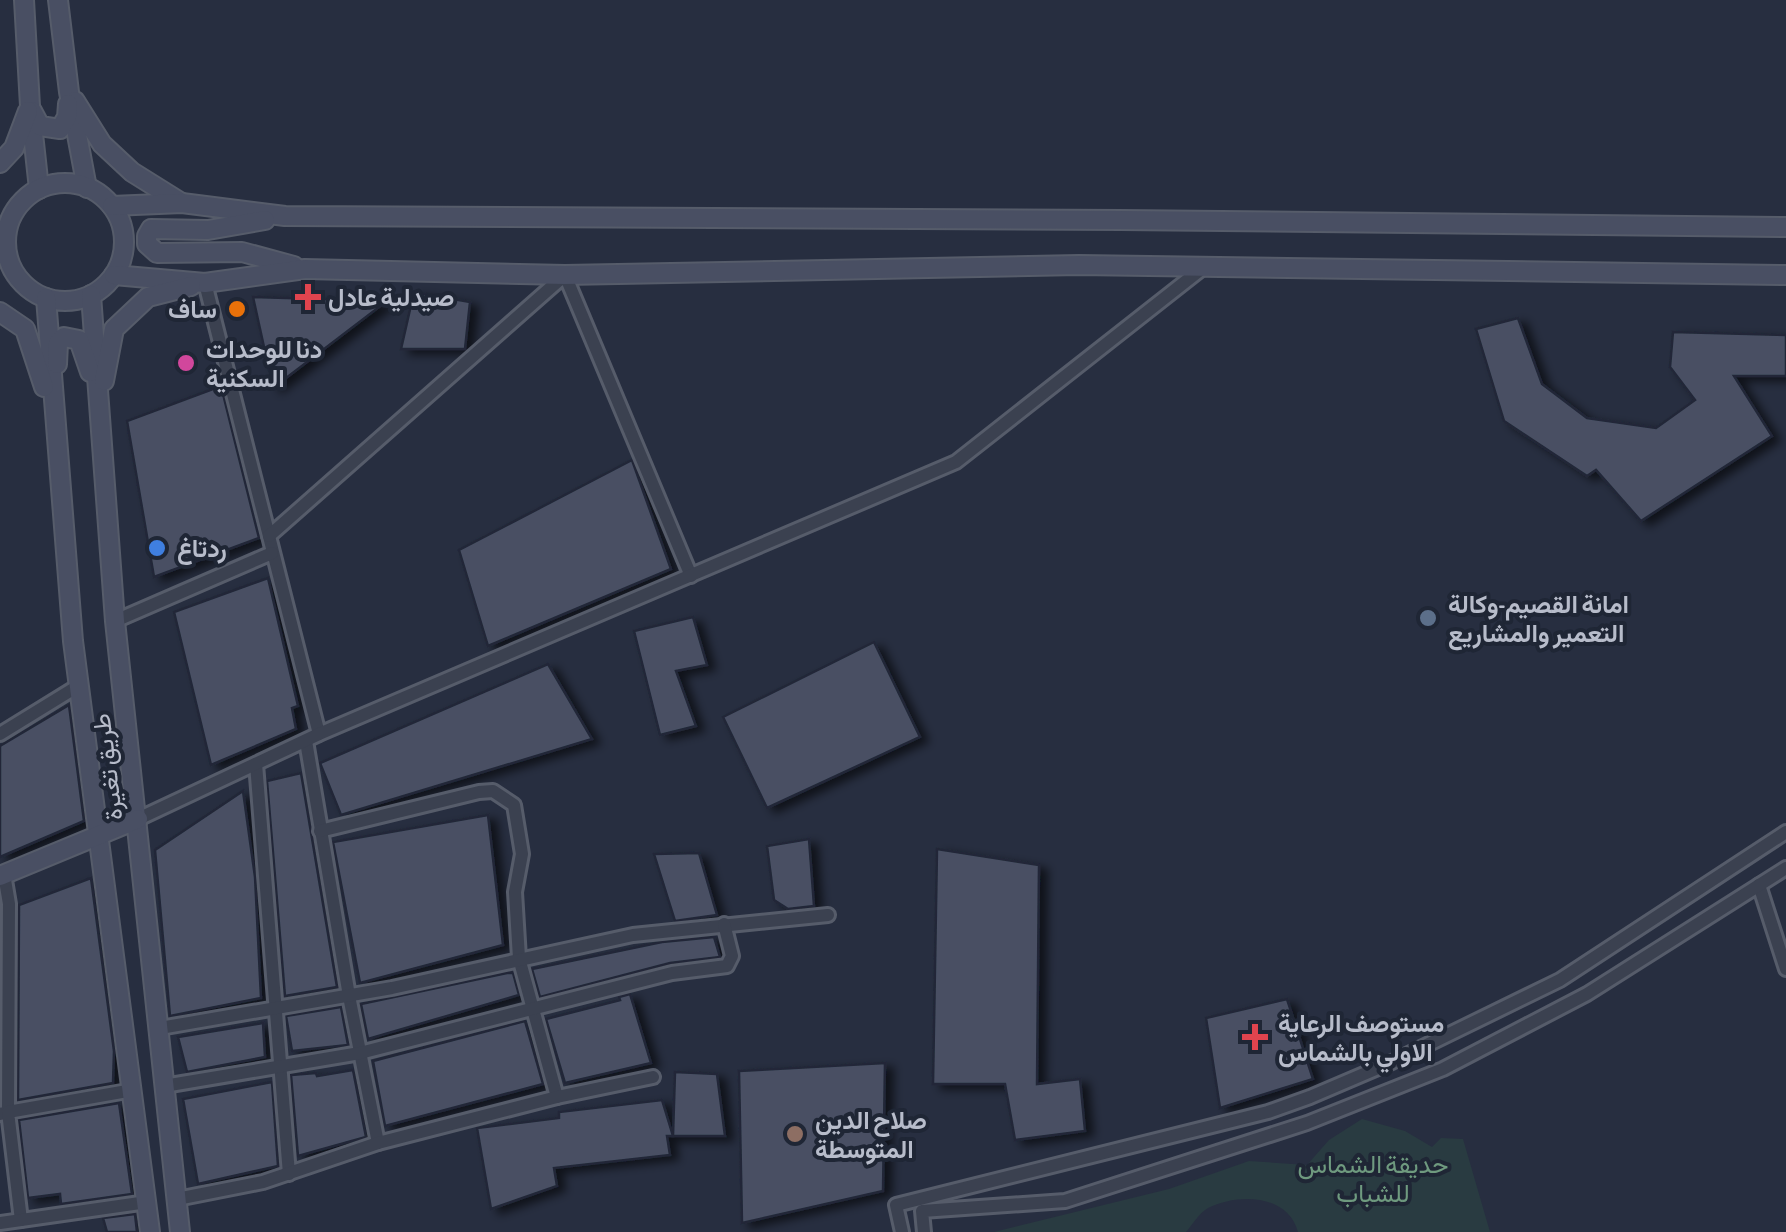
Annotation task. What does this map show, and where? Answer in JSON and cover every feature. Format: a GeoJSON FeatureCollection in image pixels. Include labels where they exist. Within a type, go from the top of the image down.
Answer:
{"type":"FeatureCollection","features":[{"type":"Feature","properties":{"kind":"street"},"geometry":{"type":"LineString","coordinates":[[0,199],[32,194],[59,183],[88,188],[112,206],[120,222],[122,258],[114,275],[91,296],[76,300],[46,298],[6,268],[7,232],[13,214],[32,194],[24,0]]}},
{"type":"Feature","properties":{"kind":"street"},"geometry":{"type":"LineString","coordinates":[[58,0],[69,92],[88,188]]}},
{"type":"Feature","properties":{"kind":"street"},"geometry":{"type":"LineString","coordinates":[[30,106],[40,126],[60,128],[67,117],[69,92]]}},
{"type":"Feature","properties":{"kind":"street"},"geometry":{"type":"LineString","coordinates":[[69,92],[102,144],[132,172],[182,203]]}},
{"type":"Feature","properties":{"kind":"street"},"geometry":{"type":"LineString","coordinates":[[0,163],[14,148],[30,106]]}},
{"type":"Feature","properties":{"kind":"street"},"geometry":{"type":"LineString","coordinates":[[112,206],[182,203],[286,216],[1786,228]]}},
{"type":"Feature","properties":{"kind":"street"},"geometry":{"type":"LineString","coordinates":[[286,216],[208,230],[151,228],[147,244],[157,253],[242,252],[305,270]]}},
{"type":"Feature","properties":{"kind":"street"},"geometry":{"type":"LineString","coordinates":[[100,401],[114,328],[148,297],[205,282],[305,270],[565,275],[1079,265],[1786,275]]}},
{"type":"Feature","properties":{"kind":"street"},"geometry":{"type":"LineString","coordinates":[[20,1220],[4,1113],[9,904],[2,875],[956,462],[1204,267]]}},
{"type":"Feature","properties":{"kind":"street"},"geometry":{"type":"LineString","coordinates":[[114,275],[205,282]]}},
{"type":"Feature","properties":{"kind":"street"},"geometry":{"type":"LineString","coordinates":[[269,536],[565,275]]}},
{"type":"Feature","properties":{"kind":"street"},"geometry":{"type":"LineString","coordinates":[[565,275],[691,576]]}},
{"type":"Feature","properties":{"kind":"street"},"geometry":{"type":"LineString","coordinates":[[205,282],[269,536],[312,738],[320,830],[378,1144]]}},
{"type":"Feature","properties":{"kind":"street","name":"طريق تغيرة"},"geometry":{"type":"LineString","coordinates":[[91,296],[115,621],[180,1232]]}},
{"type":"Feature","properties":{"kind":"street","name":"طريق تغيرة"},"geometry":{"type":"LineString","coordinates":[[46,298],[78,686],[150,1232]]}},
{"type":"Feature","properties":{"kind":"street"},"geometry":{"type":"LineString","coordinates":[[0,312],[26,329],[53,416]]}},
{"type":"Feature","properties":{"kind":"street"},"geometry":{"type":"LineString","coordinates":[[53,416],[58,343],[64,337],[80,340],[100,401]]}},
{"type":"Feature","properties":{"kind":"street"},"geometry":{"type":"LineString","coordinates":[[115,621],[272,553]]}},
{"type":"Feature","properties":{"kind":"street"},"geometry":{"type":"LineString","coordinates":[[0,734],[78,686]]}},
{"type":"Feature","properties":{"kind":"street"},"geometry":{"type":"LineString","coordinates":[[256,764],[289,1174]]}},
{"type":"Feature","properties":{"kind":"street"},"geometry":{"type":"LineString","coordinates":[[320,830],[479,792],[493,791],[514,806],[522,854],[514,892],[518,958],[557,1097]]}},
{"type":"Feature","properties":{"kind":"street"},"geometry":{"type":"LineString","coordinates":[[902,1232],[896,1204],[1268,1112],[1392,1062],[1560,980],[1786,832]]}},
{"type":"Feature","properties":{"kind":"street"},"geometry":{"type":"LineString","coordinates":[[924,1232],[922,1211],[1065,1201],[1307,1122],[1443,1070],[1586,994],[1786,868]]}},
{"type":"Feature","properties":{"kind":"street"},"geometry":{"type":"LineString","coordinates":[[1760,885],[1786,969]]}},
{"type":"Feature","properties":{"kind":"street"},"geometry":{"type":"LineString","coordinates":[[160,1028],[349,996],[634,934],[828,915]]}},
{"type":"Feature","properties":{"kind":"street"},"geometry":{"type":"LineString","coordinates":[[164,1086],[360,1053],[672,973],[727,966],[732,956],[724,924]]}},
{"type":"Feature","properties":{"kind":"street"},"geometry":{"type":"LineString","coordinates":[[177,1199],[263,1182],[378,1144],[557,1097],[653,1078]]}},
{"type":"Feature","properties":{"kind":"street"},"geometry":{"type":"LineString","coordinates":[[4,1113],[133,1090]]}},
{"type":"Feature","properties":{"kind":"street"},"geometry":{"type":"LineString","coordinates":[[0,1224],[147,1202]]}},
{"type":"Feature","properties":{"kind":"green space","name":"حديقة الشماس للشباب"},"geometry":{"type":"Polygon","coordinates":[[[1362,1119],[1405,1131],[1432,1147],[1441,1138],[1463,1139],[1490,1232],[1298,1232],[1284,1210],[1247,1199],[1208,1208],[1186,1232],[994,1232],[1169,1189],[1249,1161],[1307,1165],[1329,1140],[1362,1119]]]}},
{"type":"Feature","properties":{"kind":"building"},"geometry":{"type":"Polygon","coordinates":[[[414,292],[470,302],[465,349],[401,349],[414,292]]]}},
{"type":"Feature","properties":{"kind":"building"},"geometry":{"type":"Polygon","coordinates":[[[253,297],[387,301],[273,388],[253,297]]]}},
{"type":"Feature","properties":{"kind":"building"},"geometry":{"type":"Polygon","coordinates":[[[1518,318],[1542,384],[1587,418],[1656,428],[1695,400],[1670,367],[1673,332],[1786,335],[1786,376],[1734,376],[1772,436],[1641,521],[1596,470],[1587,476],[1504,421],[1476,329],[1518,318]]]}},
{"type":"Feature","properties":{"kind":"building"},"geometry":{"type":"Polygon","coordinates":[[[221,386],[259,538],[154,577],[127,421],[221,386]]]}},
{"type":"Feature","properties":{"kind":"building"},"geometry":{"type":"Polygon","coordinates":[[[632,460],[671,569],[488,646],[459,550],[632,460]]]}},
{"type":"Feature","properties":{"kind":"building"},"geometry":{"type":"Polygon","coordinates":[[[268,578],[298,706],[292,708],[296,729],[211,765],[174,612],[268,578]]]}},
{"type":"Feature","properties":{"kind":"building"},"geometry":{"type":"Polygon","coordinates":[[[693,617],[707,665],[676,671],[696,726],[660,735],[634,631],[693,617]]]}},
{"type":"Feature","properties":{"kind":"building"},"geometry":{"type":"Polygon","coordinates":[[[874,642],[920,737],[767,808],[723,717],[874,642]]]}},
{"type":"Feature","properties":{"kind":"building"},"geometry":{"type":"Polygon","coordinates":[[[548,664],[592,739],[341,815],[320,763],[548,664]]]}},
{"type":"Feature","properties":{"kind":"building"},"geometry":{"type":"Polygon","coordinates":[[[69,705],[84,821],[0,857],[0,746],[69,705]]]}},
{"type":"Feature","properties":{"kind":"building"},"geometry":{"type":"Polygon","coordinates":[[[301,773],[337,987],[285,996],[267,781],[301,773]]]}},
{"type":"Feature","properties":{"kind":"building"},"geometry":{"type":"Polygon","coordinates":[[[243,791],[255,877],[261,998],[170,1016],[155,850],[243,791]]]}},
{"type":"Feature","properties":{"kind":"building"},"geometry":{"type":"Polygon","coordinates":[[[488,815],[503,945],[360,983],[333,842],[488,815]]]}},
{"type":"Feature","properties":{"kind":"building"},"geometry":{"type":"Polygon","coordinates":[[[809,839],[814,906],[788,909],[774,900],[767,846],[809,839]]]}},
{"type":"Feature","properties":{"kind":"building"},"geometry":{"type":"Polygon","coordinates":[[[937,849],[1039,865],[1037,1084],[1080,1079],[1085,1131],[1015,1140],[1005,1084],[933,1084],[937,849]]]}},
{"type":"Feature","properties":{"kind":"building"},"geometry":{"type":"Polygon","coordinates":[[[699,853],[717,915],[675,921],[654,854],[699,853]]]}},
{"type":"Feature","properties":{"kind":"building"},"geometry":{"type":"Polygon","coordinates":[[[91,878],[114,1051],[113,1083],[18,1100],[19,905],[91,878]]]}},
{"type":"Feature","properties":{"kind":"building"},"geometry":{"type":"Polygon","coordinates":[[[714,937],[720,957],[670,963],[540,997],[532,969],[662,942],[714,937]]]}},
{"type":"Feature","properties":{"kind":"building"},"geometry":{"type":"Polygon","coordinates":[[[513,973],[519,995],[368,1039],[361,1004],[513,973]]]}},
{"type":"Feature","properties":{"kind":"building"},"geometry":{"type":"Polygon","coordinates":[[[630,994],[651,1063],[565,1083],[546,1019],[630,994]]]}},
{"type":"Feature","properties":{"kind":"building"},"geometry":{"type":"Polygon","coordinates":[[[1287,999],[1313,1079],[1220,1108],[1206,1018],[1287,999]]]}},
{"type":"Feature","properties":{"kind":"building"},"geometry":{"type":"Polygon","coordinates":[[[341,1007],[348,1045],[292,1051],[286,1016],[341,1007]]]}},
{"type":"Feature","properties":{"kind":"building"},"geometry":{"type":"Polygon","coordinates":[[[525,1021],[543,1084],[385,1126],[373,1061],[525,1021]]]}},
{"type":"Feature","properties":{"kind":"building"},"geometry":{"type":"Polygon","coordinates":[[[263,1023],[265,1057],[187,1072],[178,1037],[263,1023]]]}},
{"type":"Feature","properties":{"kind":"building"},"geometry":{"type":"Polygon","coordinates":[[[885,1063],[883,1191],[742,1223],[739,1071],[885,1063]]]}},
{"type":"Feature","properties":{"kind":"building"},"geometry":{"type":"Polygon","coordinates":[[[353,1070],[366,1137],[298,1156],[291,1075],[317,1076],[353,1070]]]}},
{"type":"Feature","properties":{"kind":"building"},"geometry":{"type":"Polygon","coordinates":[[[675,1072],[717,1074],[725,1136],[673,1136],[675,1072]]]}},
{"type":"Feature","properties":{"kind":"building"},"geometry":{"type":"Polygon","coordinates":[[[272,1082],[278,1166],[198,1184],[183,1099],[272,1082]]]}},
{"type":"Feature","properties":{"kind":"building"},"geometry":{"type":"Polygon","coordinates":[[[662,1100],[673,1136],[667,1136],[670,1155],[554,1168],[557,1186],[491,1209],[477,1128],[559,1118],[559,1112],[662,1100]]]}},
{"type":"Feature","properties":{"kind":"building"},"geometry":{"type":"Polygon","coordinates":[[[119,1103],[132,1194],[61,1204],[60,1194],[28,1198],[19,1120],[119,1103]]]}},
{"type":"Feature","properties":{"kind":"building"},"geometry":{"type":"Polygon","coordinates":[[[135,1214],[137,1232],[107,1232],[103,1218],[135,1214]]]}},
{"type":"Feature","properties":{"kind":"place","name":"صيدلية عادل"},"geometry":{"type":"Point","coordinates":[308,297]}},
{"type":"Feature","properties":{"kind":"place","name":"ساف"},"geometry":{"type":"Point","coordinates":[237,309]}},
{"type":"Feature","properties":{"kind":"place","name":"دنا للوحدات السكنية"},"geometry":{"type":"Point","coordinates":[186,363]}},
{"type":"Feature","properties":{"kind":"place","name":"ردتاغ"},"geometry":{"type":"Point","coordinates":[157,548]}},
{"type":"Feature","properties":{"kind":"place","name":"امانة القصيم-وكالة التعمير والمشاريع"},"geometry":{"type":"Point","coordinates":[1428,618]}},
{"type":"Feature","properties":{"kind":"place","name":"مستوصف الرعاية الاولي بالشماس"},"geometry":{"type":"Point","coordinates":[1255,1037]}},
{"type":"Feature","properties":{"kind":"place","name":"صلاح الدين المتوسطة"},"geometry":{"type":"Point","coordinates":[795,1134]}}]}
